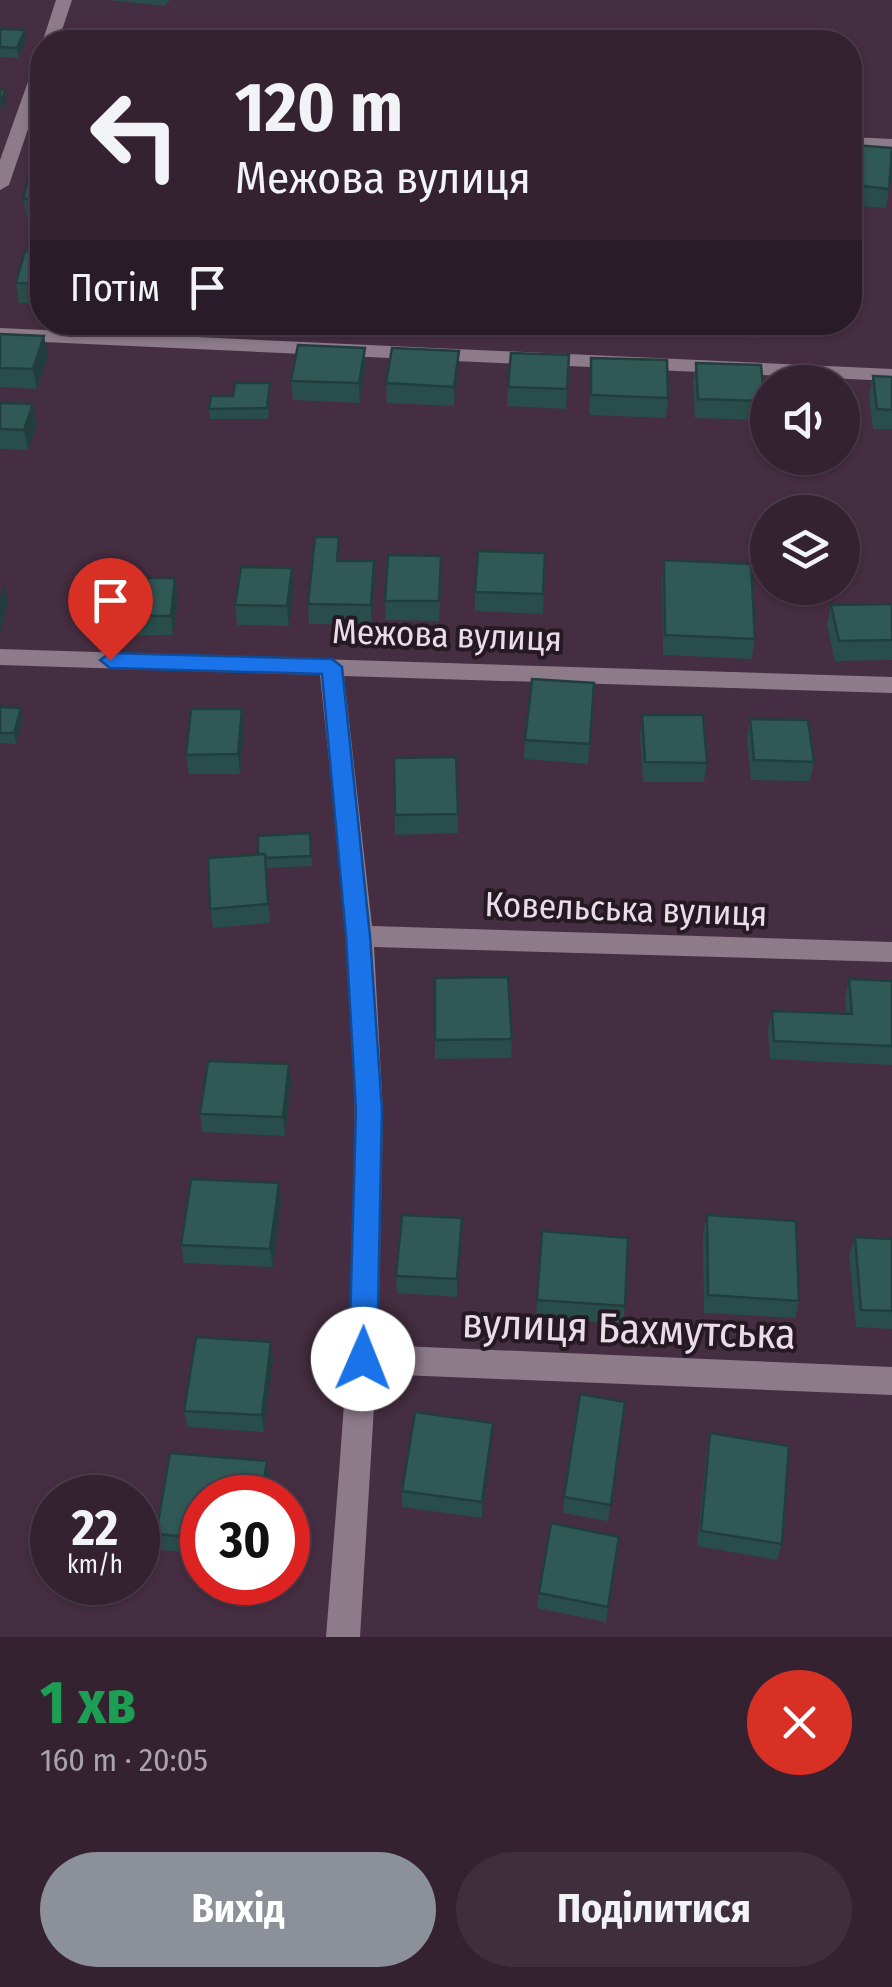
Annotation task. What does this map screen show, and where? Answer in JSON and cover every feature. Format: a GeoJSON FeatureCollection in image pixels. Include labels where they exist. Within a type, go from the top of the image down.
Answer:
{"type":"FeatureCollection","features":[{"type":"Feature","properties":{"kind":"street"},"geometry":{"type":"LineString","coordinates":[[54,30],[64,0]]}},
{"type":"Feature","properties":{"kind":"street"},"geometry":{"type":"LineString","coordinates":[[0,185],[30,100]]}},
{"type":"Feature","properties":{"kind":"street"},"geometry":{"type":"LineString","coordinates":[[16,142],[30,142]]}},
{"type":"Feature","properties":{"kind":"street"},"geometry":{"type":"LineString","coordinates":[[862,143],[892,144]]}},
{"type":"Feature","properties":{"kind":"street"},"geometry":{"type":"LineString","coordinates":[[0,334],[892,374]]}},
{"type":"Feature","properties":{"kind":"street","name":"Межова вулиця"},"geometry":{"type":"LineString","coordinates":[[0,658],[892,684]]}},
{"type":"Feature","properties":{"kind":"street"},"geometry":{"type":"LineString","coordinates":[[332,667],[358,936],[369,1110],[363,1359],[343,1637]]}},
{"type":"Feature","properties":{"kind":"street","name":"Ковельська вулиця"},"geometry":{"type":"LineString","coordinates":[[358,936],[892,952]]}},
{"type":"Feature","properties":{"kind":"street","name":"вулиця Бахмутська"},"geometry":{"type":"LineString","coordinates":[[363,1359],[892,1381]]}},
{"type":"Feature","properties":{"kind":"building"},"geometry":{"type":"Polygon","coordinates":[[[0,29],[25,30],[17,48],[0,47],[0,29]]]}},
{"type":"Feature","properties":{"kind":"building"},"geometry":{"type":"Polygon","coordinates":[[[862,146],[892,148],[889,189],[862,186],[862,146]]]}},
{"type":"Feature","properties":{"kind":"building"},"geometry":{"type":"Polygon","coordinates":[[[30,173],[30,199],[23,199],[30,173]]]}},
{"type":"Feature","properties":{"kind":"building"},"geometry":{"type":"Polygon","coordinates":[[[25,251],[30,251],[30,284],[16,283],[25,251]]]}},
{"type":"Feature","properties":{"kind":"building"},"geometry":{"type":"Polygon","coordinates":[[[0,334],[44,336],[33,369],[0,368],[0,334]]]}},
{"type":"Feature","properties":{"kind":"building"},"geometry":{"type":"Polygon","coordinates":[[[298,345],[365,348],[359,383],[291,381],[298,345]]]}},
{"type":"Feature","properties":{"kind":"building"},"geometry":{"type":"Polygon","coordinates":[[[392,348],[459,351],[454,387],[386,383],[392,348]]]}},
{"type":"Feature","properties":{"kind":"building"},"geometry":{"type":"Polygon","coordinates":[[[511,353],[569,355],[567,389],[508,387],[511,353]]]}},
{"type":"Feature","properties":{"kind":"building"},"geometry":{"type":"Polygon","coordinates":[[[591,358],[667,360],[668,398],[591,395],[591,358]]]}},
{"type":"Feature","properties":{"kind":"building"},"geometry":{"type":"Polygon","coordinates":[[[696,363],[761,365],[750,365],[750,401],[698,399],[696,363]]]}},
{"type":"Feature","properties":{"kind":"building"},"geometry":{"type":"Polygon","coordinates":[[[873,376],[892,377],[892,410],[877,409],[873,376]]]}},
{"type":"Feature","properties":{"kind":"building"},"geometry":{"type":"Polygon","coordinates":[[[235,383],[270,383],[267,408],[209,409],[211,396],[233,396],[235,383]]]}},
{"type":"Feature","properties":{"kind":"building"},"geometry":{"type":"Polygon","coordinates":[[[0,403],[33,404],[24,430],[0,429],[0,403]]]}},
{"type":"Feature","properties":{"kind":"building"},"geometry":{"type":"Polygon","coordinates":[[[315,537],[339,537],[337,561],[374,561],[371,605],[308,604],[315,537]]]}},
{"type":"Feature","properties":{"kind":"building"},"geometry":{"type":"Polygon","coordinates":[[[478,551],[545,553],[543,594],[475,592],[478,551]]]}},
{"type":"Feature","properties":{"kind":"building"},"geometry":{"type":"Polygon","coordinates":[[[388,555],[441,556],[439,601],[385,601],[388,555]]]}},
{"type":"Feature","properties":{"kind":"building"},"geometry":{"type":"Polygon","coordinates":[[[664,560],[750,564],[755,639],[665,635],[664,560]]]}},
{"type":"Feature","properties":{"kind":"building"},"geometry":{"type":"Polygon","coordinates":[[[241,567],[292,568],[287,606],[235,605],[241,567]]]}},
{"type":"Feature","properties":{"kind":"building"},"geometry":{"type":"Polygon","coordinates":[[[97,578],[175,578],[171,616],[91,616],[97,578]]]}},
{"type":"Feature","properties":{"kind":"building"},"geometry":{"type":"Polygon","coordinates":[[[892,604],[892,640],[839,641],[831,605],[892,604]]]}},
{"type":"Feature","properties":{"kind":"building"},"geometry":{"type":"Polygon","coordinates":[[[532,679],[594,683],[590,744],[525,740],[532,679]]]}},
{"type":"Feature","properties":{"kind":"building"},"geometry":{"type":"Polygon","coordinates":[[[0,707],[21,708],[14,733],[0,733],[0,707]]]}},
{"type":"Feature","properties":{"kind":"building"},"geometry":{"type":"Polygon","coordinates":[[[191,709],[242,709],[238,754],[186,755],[191,709]]]}},
{"type":"Feature","properties":{"kind":"building"},"geometry":{"type":"Polygon","coordinates":[[[642,715],[703,715],[707,763],[645,762],[642,715]]]}},
{"type":"Feature","properties":{"kind":"building"},"geometry":{"type":"Polygon","coordinates":[[[750,719],[808,720],[814,762],[754,760],[750,719]]]}},
{"type":"Feature","properties":{"kind":"building"},"geometry":{"type":"Polygon","coordinates":[[[456,757],[458,814],[395,815],[394,758],[456,757]]]}},
{"type":"Feature","properties":{"kind":"building"},"geometry":{"type":"Polygon","coordinates":[[[310,833],[311,856],[265,858],[265,854],[258,854],[258,836],[310,833]]]}},
{"type":"Feature","properties":{"kind":"building"},"geometry":{"type":"Polygon","coordinates":[[[265,854],[268,904],[210,909],[208,858],[265,854]]]}},
{"type":"Feature","properties":{"kind":"building"},"geometry":{"type":"Polygon","coordinates":[[[508,977],[512,1039],[435,1040],[435,978],[508,977]]]}},
{"type":"Feature","properties":{"kind":"building"},"geometry":{"type":"Polygon","coordinates":[[[849,979],[892,981],[892,1046],[774,1041],[772,1011],[852,1014],[849,979]]]}},
{"type":"Feature","properties":{"kind":"building"},"geometry":{"type":"Polygon","coordinates":[[[208,1061],[289,1064],[283,1117],[200,1114],[208,1061]]]}},
{"type":"Feature","properties":{"kind":"building"},"geometry":{"type":"Polygon","coordinates":[[[191,1179],[279,1183],[270,1249],[181,1245],[191,1179]]]}},
{"type":"Feature","properties":{"kind":"building"},"geometry":{"type":"Polygon","coordinates":[[[402,1215],[462,1218],[457,1279],[396,1276],[402,1215]]]}},
{"type":"Feature","properties":{"kind":"building"},"geometry":{"type":"Polygon","coordinates":[[[707,1215],[796,1221],[799,1301],[708,1295],[707,1215]]]}},
{"type":"Feature","properties":{"kind":"building"},"geometry":{"type":"Polygon","coordinates":[[[542,1231],[628,1238],[625,1306],[537,1300],[542,1231]]]}},
{"type":"Feature","properties":{"kind":"building"},"geometry":{"type":"Polygon","coordinates":[[[855,1237],[892,1239],[892,1311],[861,1310],[855,1237]]]}},
{"type":"Feature","properties":{"kind":"building"},"geometry":{"type":"Polygon","coordinates":[[[196,1337],[271,1342],[262,1415],[184,1411],[196,1337]]]}},
{"type":"Feature","properties":{"kind":"building"},"geometry":{"type":"Polygon","coordinates":[[[580,1394],[625,1402],[611,1505],[564,1497],[580,1394]]]}},
{"type":"Feature","properties":{"kind":"building"},"geometry":{"type":"Polygon","coordinates":[[[415,1412],[493,1423],[482,1502],[402,1491],[415,1412]]]}},
{"type":"Feature","properties":{"kind":"building"},"geometry":{"type":"Polygon","coordinates":[[[710,1433],[789,1446],[782,1544],[701,1531],[710,1433]]]}},
{"type":"Feature","properties":{"kind":"building"},"geometry":{"type":"Polygon","coordinates":[[[170,1453],[267,1461],[265,1475],[180,1475],[180,1536],[160,1534],[170,1453]]]}},
{"type":"Feature","properties":{"kind":"building"},"geometry":{"type":"Polygon","coordinates":[[[551,1523],[619,1537],[608,1607],[539,1593],[551,1523]]]}},
{"type":"Feature","properties":{"kind":"route"},"geometry":{"type":"LineString","coordinates":[[110,660],[332,667],[358,936],[369,1110],[363,1359]]}}]}
